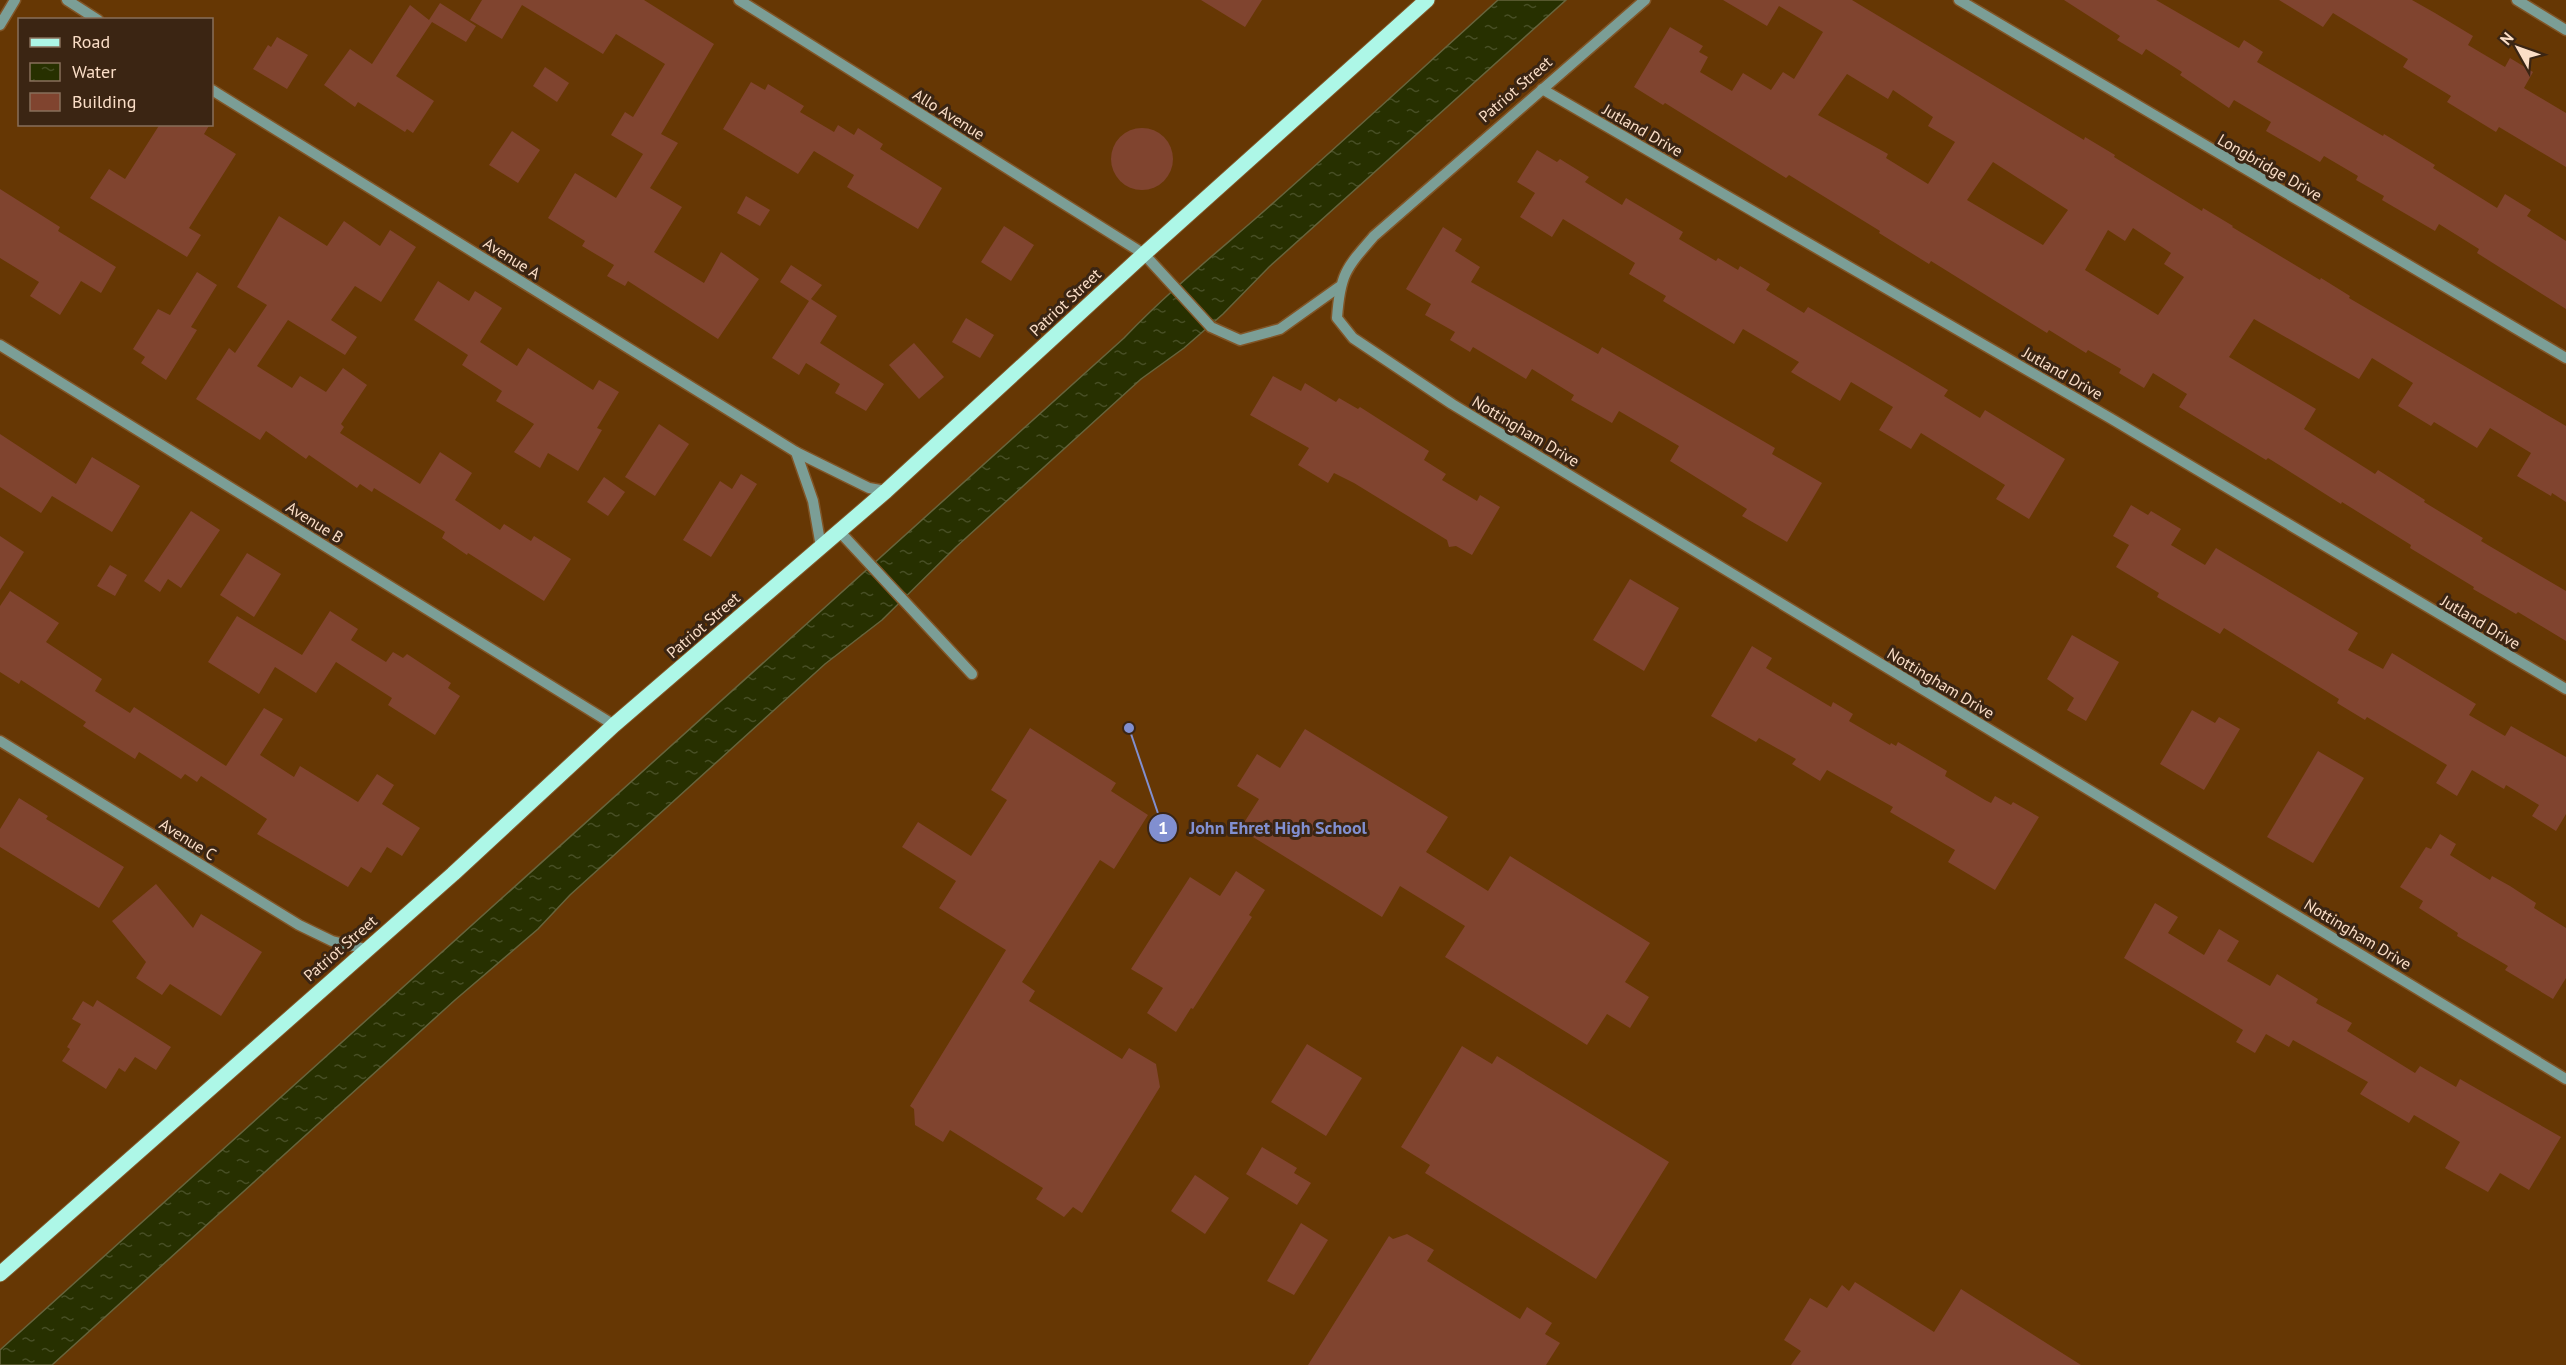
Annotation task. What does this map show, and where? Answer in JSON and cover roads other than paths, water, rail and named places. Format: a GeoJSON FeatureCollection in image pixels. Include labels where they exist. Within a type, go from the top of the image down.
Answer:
{"type":"FeatureCollection","features":[{"type":"Feature","properties":{"kind":"main road","name":"Patriot Street"},"geometry":{"type":"LineString","coordinates":[[0,1274],[453,874],[614,725],[886,491],[1144,254],[1427,0]]}},
{"type":"Feature","properties":{"kind":"street"},"geometry":{"type":"LineString","coordinates":[[0,25],[15,0]]}},
{"type":"Feature","properties":{"kind":"street"},"geometry":{"type":"LineString","coordinates":[[67,0],[95,18]]}},
{"type":"Feature","properties":{"kind":"street","name":"Allo Avenue"},"geometry":{"type":"LineString","coordinates":[[739,0],[1144,254],[1211,327],[1240,340],[1280,329],[1339,287]]}},
{"type":"Feature","properties":{"kind":"street","name":"Patriot Street"},"geometry":{"type":"LineString","coordinates":[[1339,287],[1350,263],[1374,236],[1645,0]]}},
{"type":"Feature","properties":{"kind":"street","name":"Longbridge Drive"},"geometry":{"type":"LineString","coordinates":[[1959,0],[2566,358]]}},
{"type":"Feature","properties":{"kind":"street"},"geometry":{"type":"LineString","coordinates":[[2517,0],[2566,30]]}},
{"type":"Feature","properties":{"kind":"street","name":"Jutland Drive"},"geometry":{"type":"LineString","coordinates":[[1542,89],[2110,418],[2566,690]]}},
{"type":"Feature","properties":{"kind":"street","name":"Avenue A"},"geometry":{"type":"LineString","coordinates":[[213,91],[796,452],[869,488],[886,491]]}},
{"type":"Feature","properties":{"kind":"street","name":"Nottingham Drive"},"geometry":{"type":"LineString","coordinates":[[1339,287],[1337,318],[1353,338],[1452,404],[2566,1079]]}},
{"type":"Feature","properties":{"kind":"street","name":"Avenue B"},"geometry":{"type":"LineString","coordinates":[[0,345],[614,725]]}},
{"type":"Feature","properties":{"kind":"street"},"geometry":{"type":"LineString","coordinates":[[796,452],[813,501],[821,547]]}},
{"type":"Feature","properties":{"kind":"street"},"geometry":{"type":"LineString","coordinates":[[839,531],[972,674]]}},
{"type":"Feature","properties":{"kind":"street","name":"Avenue C"},"geometry":{"type":"LineString","coordinates":[[0,741],[299,925],[332,941],[366,949]]}},
{"type":"Feature","properties":{"kind":"water"},"geometry":{"type":"Polygon","coordinates":[[[1498,0],[1566,0],[1269,267],[1223,314],[1184,348],[1141,379],[956,547],[882,620],[825,664],[570,895],[538,929],[455,1000],[52,1365],[0,1365],[0,1350],[1498,0]]]}},
{"type":"Feature","properties":{"kind":"place","name":"John Ehret High School"},"geometry":{"type":"Point","coordinates":[1129,728]}}]}
